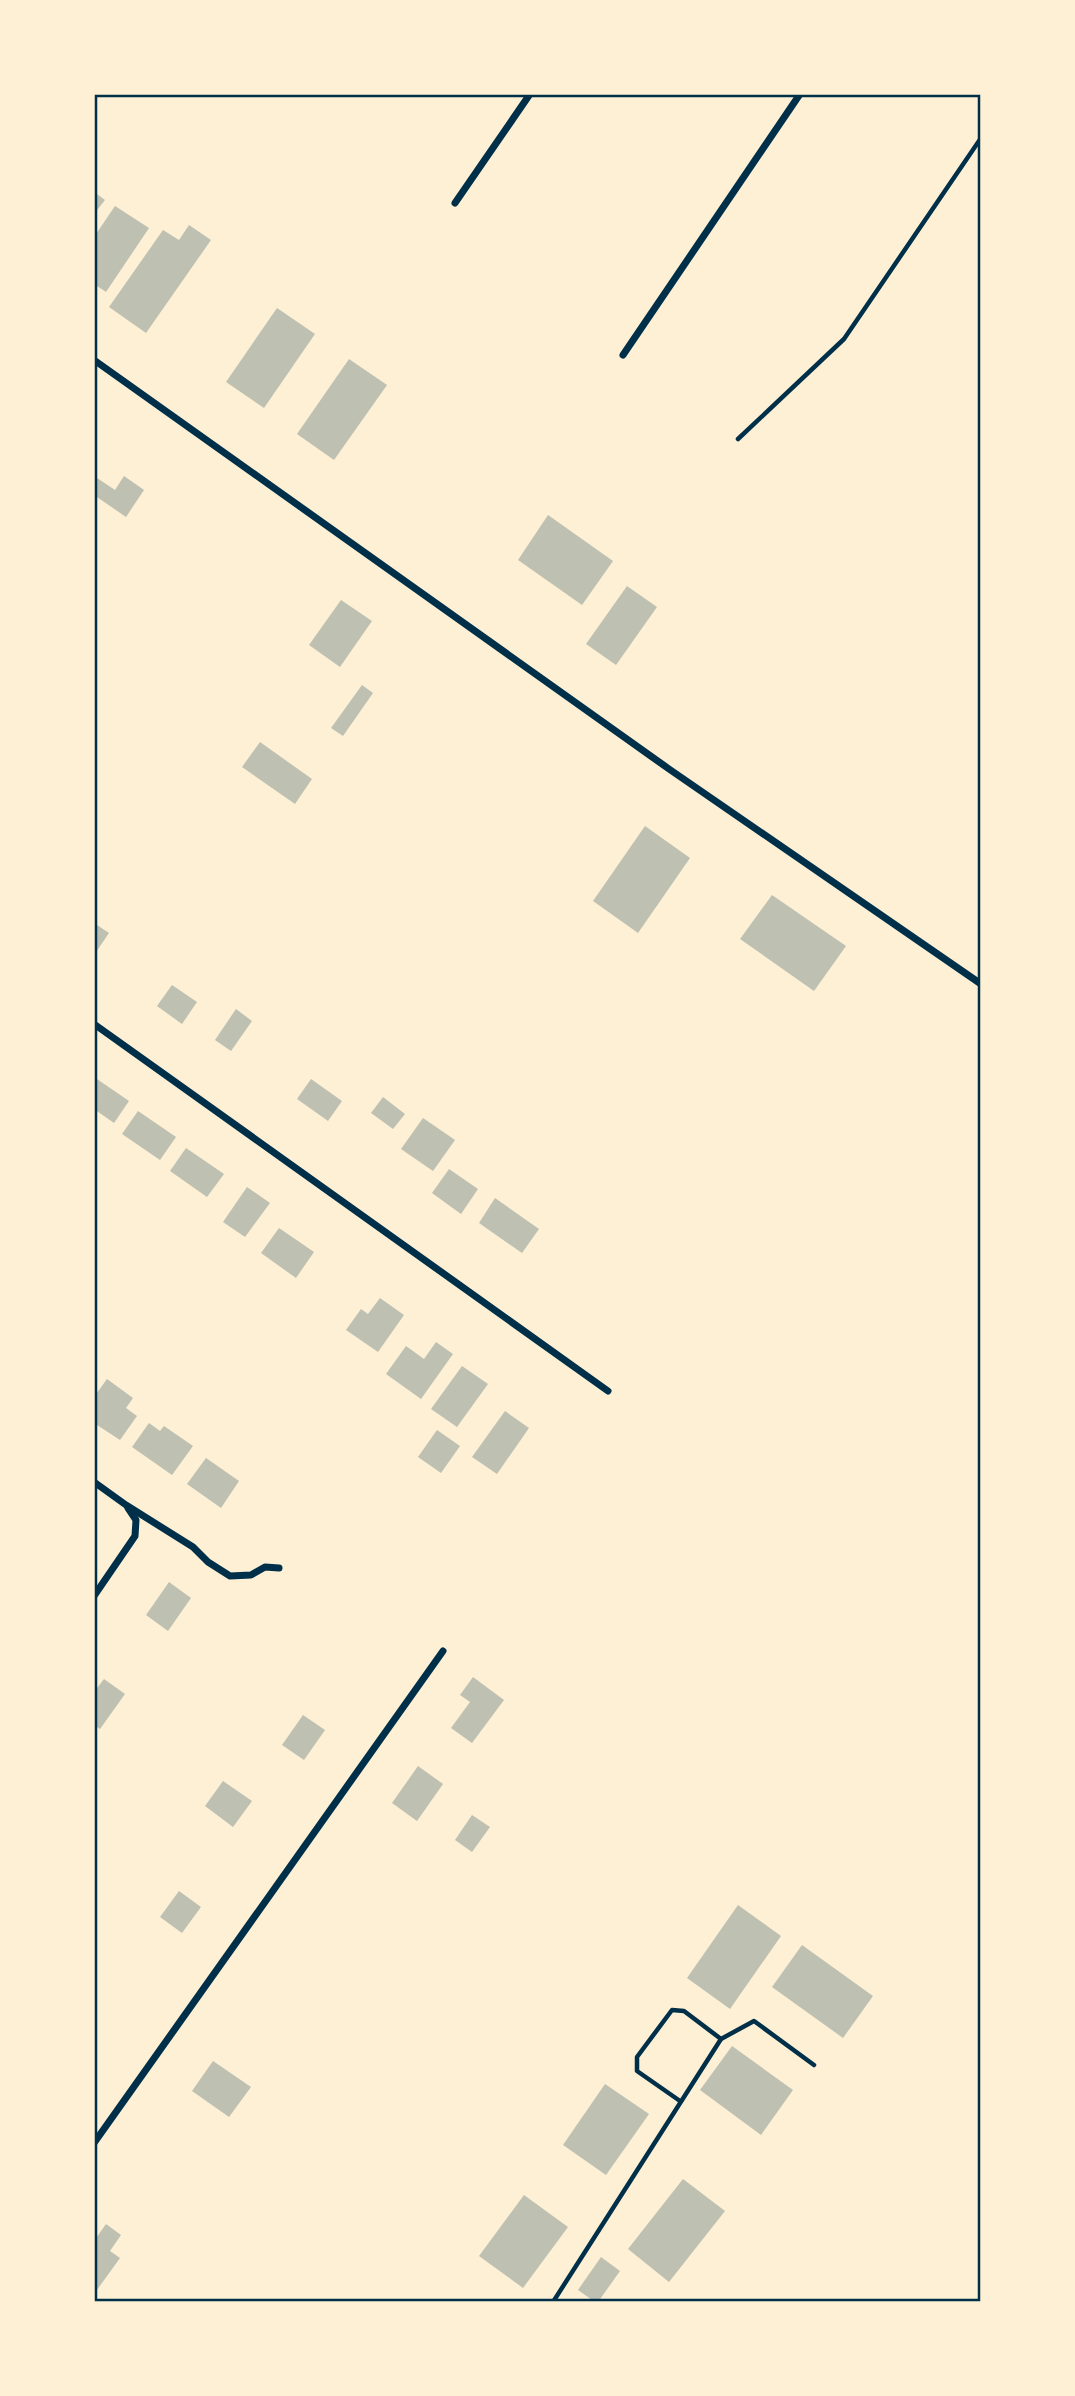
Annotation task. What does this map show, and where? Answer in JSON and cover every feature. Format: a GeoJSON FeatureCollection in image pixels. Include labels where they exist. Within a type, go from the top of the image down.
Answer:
{"type":"FeatureCollection","features":[{"type":"Feature","properties":{"kind":"street"},"geometry":{"type":"LineString","coordinates":[[455,204],[530,94]]}},
{"type":"Feature","properties":{"kind":"street"},"geometry":{"type":"LineString","coordinates":[[623,355],[800,94]]}},
{"type":"Feature","properties":{"kind":"street"},"geometry":{"type":"LineString","coordinates":[[94,360],[669,769],[981,984]]}},
{"type":"Feature","properties":{"kind":"street"},"geometry":{"type":"LineString","coordinates":[[94,1024],[608,1391]]}},
{"type":"Feature","properties":{"kind":"street"},"geometry":{"type":"LineString","coordinates":[[94,1482],[193,1547],[208,1562],[230,1576],[251,1575],[265,1567],[279,1568]]}},
{"type":"Feature","properties":{"kind":"street"},"geometry":{"type":"LineString","coordinates":[[94,1596],[135,1536],[136,1520],[126,1505]]}},
{"type":"Feature","properties":{"kind":"street"},"geometry":{"type":"LineString","coordinates":[[94,2143],[443,1651]]}},
{"type":"Feature","properties":{"kind":"lane"},"geometry":{"type":"LineString","coordinates":[[737,439],[844,339],[981,138]]}},
{"type":"Feature","properties":{"kind":"lane"},"geometry":{"type":"LineString","coordinates":[[680,2101],[637,2071],[637,2057],[672,2010],[684,2011],[721,2039]]}},
{"type":"Feature","properties":{"kind":"lane"},"geometry":{"type":"LineString","coordinates":[[553,2301],[721,2039],[754,2021],[814,2065]]}},
{"type":"Feature","properties":{"kind":"building"},"geometry":{"type":"Polygon","coordinates":[[[94,192],[105,200],[94,214],[94,192]]]}},
{"type":"Feature","properties":{"kind":"building"},"geometry":{"type":"Polygon","coordinates":[[[115,206],[149,228],[106,292],[94,284],[94,237],[115,206]]]}},
{"type":"Feature","properties":{"kind":"building"},"geometry":{"type":"Polygon","coordinates":[[[189,225],[211,240],[146,333],[109,307],[163,230],[179,240],[189,225]]]}},
{"type":"Feature","properties":{"kind":"building"},"geometry":{"type":"Polygon","coordinates":[[[277,308],[315,334],[264,408],[226,382],[277,308]]]}},
{"type":"Feature","properties":{"kind":"building"},"geometry":{"type":"Polygon","coordinates":[[[349,359],[387,385],[334,460],[297,434],[349,359]]]}},
{"type":"Feature","properties":{"kind":"building"},"geometry":{"type":"Polygon","coordinates":[[[94,476],[115,490],[124,476],[144,490],[126,517],[94,495],[94,476]]]}},
{"type":"Feature","properties":{"kind":"building"},"geometry":{"type":"Polygon","coordinates":[[[548,515],[613,561],[582,605],[518,560],[548,515]]]}},
{"type":"Feature","properties":{"kind":"building"},"geometry":{"type":"Polygon","coordinates":[[[627,586],[657,607],[616,665],[586,644],[627,586]]]}},
{"type":"Feature","properties":{"kind":"building"},"geometry":{"type":"Polygon","coordinates":[[[341,600],[372,621],[340,667],[309,645],[341,600]]]}},
{"type":"Feature","properties":{"kind":"building"},"geometry":{"type":"Polygon","coordinates":[[[362,685],[373,693],[343,736],[331,728],[362,685]]]}},
{"type":"Feature","properties":{"kind":"building"},"geometry":{"type":"Polygon","coordinates":[[[260,742],[312,779],[295,804],[242,767],[260,742]]]}},
{"type":"Feature","properties":{"kind":"building"},"geometry":{"type":"Polygon","coordinates":[[[645,826],[690,858],[638,933],[593,901],[645,826]]]}},
{"type":"Feature","properties":{"kind":"building"},"geometry":{"type":"Polygon","coordinates":[[[772,895],[846,946],[814,991],[740,939],[772,895]]]}},
{"type":"Feature","properties":{"kind":"building"},"geometry":{"type":"Polygon","coordinates":[[[94,923],[109,933],[94,955],[94,923]]]}},
{"type":"Feature","properties":{"kind":"building"},"geometry":{"type":"Polygon","coordinates":[[[172,985],[197,1002],[182,1024],[157,1006],[172,985]]]}},
{"type":"Feature","properties":{"kind":"building"},"geometry":{"type":"Polygon","coordinates":[[[236,1009],[252,1021],[231,1051],[215,1040],[236,1009]]]}},
{"type":"Feature","properties":{"kind":"building"},"geometry":{"type":"Polygon","coordinates":[[[94,1077],[129,1101],[114,1123],[94,1109],[94,1077]]]}},
{"type":"Feature","properties":{"kind":"building"},"geometry":{"type":"Polygon","coordinates":[[[311,1079],[342,1101],[328,1121],[297,1099],[311,1079]]]}},
{"type":"Feature","properties":{"kind":"building"},"geometry":{"type":"Polygon","coordinates":[[[383,1097],[405,1114],[393,1129],[371,1113],[383,1097]]]}},
{"type":"Feature","properties":{"kind":"building"},"geometry":{"type":"Polygon","coordinates":[[[138,1111],[176,1137],[160,1160],[122,1134],[138,1111]]]}},
{"type":"Feature","properties":{"kind":"building"},"geometry":{"type":"Polygon","coordinates":[[[423,1118],[455,1140],[433,1171],[401,1149],[423,1118]]]}},
{"type":"Feature","properties":{"kind":"building"},"geometry":{"type":"Polygon","coordinates":[[[186,1148],[224,1174],[207,1197],[170,1171],[186,1148]]]}},
{"type":"Feature","properties":{"kind":"building"},"geometry":{"type":"Polygon","coordinates":[[[449,1169],[478,1189],[461,1214],[432,1193],[449,1169]]]}},
{"type":"Feature","properties":{"kind":"building"},"geometry":{"type":"Polygon","coordinates":[[[247,1187],[270,1203],[245,1237],[223,1222],[247,1187]]]}},
{"type":"Feature","properties":{"kind":"building"},"geometry":{"type":"Polygon","coordinates":[[[495,1198],[539,1229],[522,1253],[479,1223],[495,1198]]]}},
{"type":"Feature","properties":{"kind":"building"},"geometry":{"type":"Polygon","coordinates":[[[279,1228],[314,1252],[296,1278],[261,1253],[279,1228]]]}},
{"type":"Feature","properties":{"kind":"building"},"geometry":{"type":"Polygon","coordinates":[[[380,1298],[404,1315],[378,1352],[346,1330],[361,1309],[368,1314],[380,1298]]]}},
{"type":"Feature","properties":{"kind":"building"},"geometry":{"type":"Polygon","coordinates":[[[436,1342],[453,1354],[421,1399],[386,1374],[406,1346],[424,1359],[436,1342]]]}},
{"type":"Feature","properties":{"kind":"building"},"geometry":{"type":"Polygon","coordinates":[[[462,1366],[488,1384],[457,1427],[431,1409],[462,1366]]]}},
{"type":"Feature","properties":{"kind":"building"},"geometry":{"type":"Polygon","coordinates":[[[107,1379],[133,1398],[126,1408],[137,1416],[120,1440],[94,1423],[94,1397],[107,1379]]]}},
{"type":"Feature","properties":{"kind":"building"},"geometry":{"type":"Polygon","coordinates":[[[505,1411],[529,1428],[497,1474],[472,1457],[505,1411]]]}},
{"type":"Feature","properties":{"kind":"building"},"geometry":{"type":"Polygon","coordinates":[[[149,1423],[160,1431],[164,1426],[193,1446],[172,1475],[132,1447],[149,1423]]]}},
{"type":"Feature","properties":{"kind":"building"},"geometry":{"type":"Polygon","coordinates":[[[437,1430],[460,1446],[441,1473],[418,1457],[437,1430]]]}},
{"type":"Feature","properties":{"kind":"building"},"geometry":{"type":"Polygon","coordinates":[[[206,1458],[239,1481],[221,1508],[187,1484],[206,1458]]]}},
{"type":"Feature","properties":{"kind":"building"},"geometry":{"type":"Polygon","coordinates":[[[169,1582],[191,1598],[168,1631],[146,1615],[169,1582]]]}},
{"type":"Feature","properties":{"kind":"building"},"geometry":{"type":"Polygon","coordinates":[[[473,1677],[504,1700],[472,1743],[451,1728],[470,1702],[460,1695],[473,1677]]]}},
{"type":"Feature","properties":{"kind":"building"},"geometry":{"type":"Polygon","coordinates":[[[104,1679],[125,1694],[100,1729],[94,1725],[94,1692],[104,1679]]]}},
{"type":"Feature","properties":{"kind":"building"},"geometry":{"type":"Polygon","coordinates":[[[303,1715],[325,1730],[304,1760],[282,1745],[303,1715]]]}},
{"type":"Feature","properties":{"kind":"building"},"geometry":{"type":"Polygon","coordinates":[[[418,1766],[443,1784],[417,1821],[392,1803],[418,1766]]]}},
{"type":"Feature","properties":{"kind":"building"},"geometry":{"type":"Polygon","coordinates":[[[223,1781],[252,1801],[233,1827],[205,1806],[223,1781]]]}},
{"type":"Feature","properties":{"kind":"building"},"geometry":{"type":"Polygon","coordinates":[[[472,1815],[490,1827],[472,1852],[455,1840],[472,1815]]]}},
{"type":"Feature","properties":{"kind":"building"},"geometry":{"type":"Polygon","coordinates":[[[179,1891],[201,1907],[182,1933],[160,1917],[179,1891]]]}},
{"type":"Feature","properties":{"kind":"building"},"geometry":{"type":"Polygon","coordinates":[[[738,1905],[781,1936],[730,2009],[687,1978],[738,1905]]]}},
{"type":"Feature","properties":{"kind":"building"},"geometry":{"type":"Polygon","coordinates":[[[802,1945],[873,1996],[843,2038],[772,1987],[802,1945]]]}},
{"type":"Feature","properties":{"kind":"building"},"geometry":{"type":"Polygon","coordinates":[[[732,2046],[793,2090],[761,2135],[700,2090],[732,2046]]]}},
{"type":"Feature","properties":{"kind":"building"},"geometry":{"type":"Polygon","coordinates":[[[213,2061],[251,2087],[229,2117],[192,2091],[213,2061]]]}},
{"type":"Feature","properties":{"kind":"building"},"geometry":{"type":"Polygon","coordinates":[[[605,2084],[649,2114],[606,2175],[563,2145],[605,2084]]]}},
{"type":"Feature","properties":{"kind":"building"},"geometry":{"type":"Polygon","coordinates":[[[683,2179],[725,2211],[669,2282],[628,2249],[683,2179]]]}},
{"type":"Feature","properties":{"kind":"building"},"geometry":{"type":"Polygon","coordinates":[[[524,2195],[568,2227],[523,2288],[479,2256],[524,2195]]]}},
{"type":"Feature","properties":{"kind":"building"},"geometry":{"type":"Polygon","coordinates":[[[106,2224],[121,2235],[110,2251],[120,2258],[94,2294],[94,2241],[106,2224]]]}},
{"type":"Feature","properties":{"kind":"building"},"geometry":{"type":"Polygon","coordinates":[[[601,2257],[620,2271],[598,2302],[595,2302],[578,2290],[601,2257]]]}}]}
